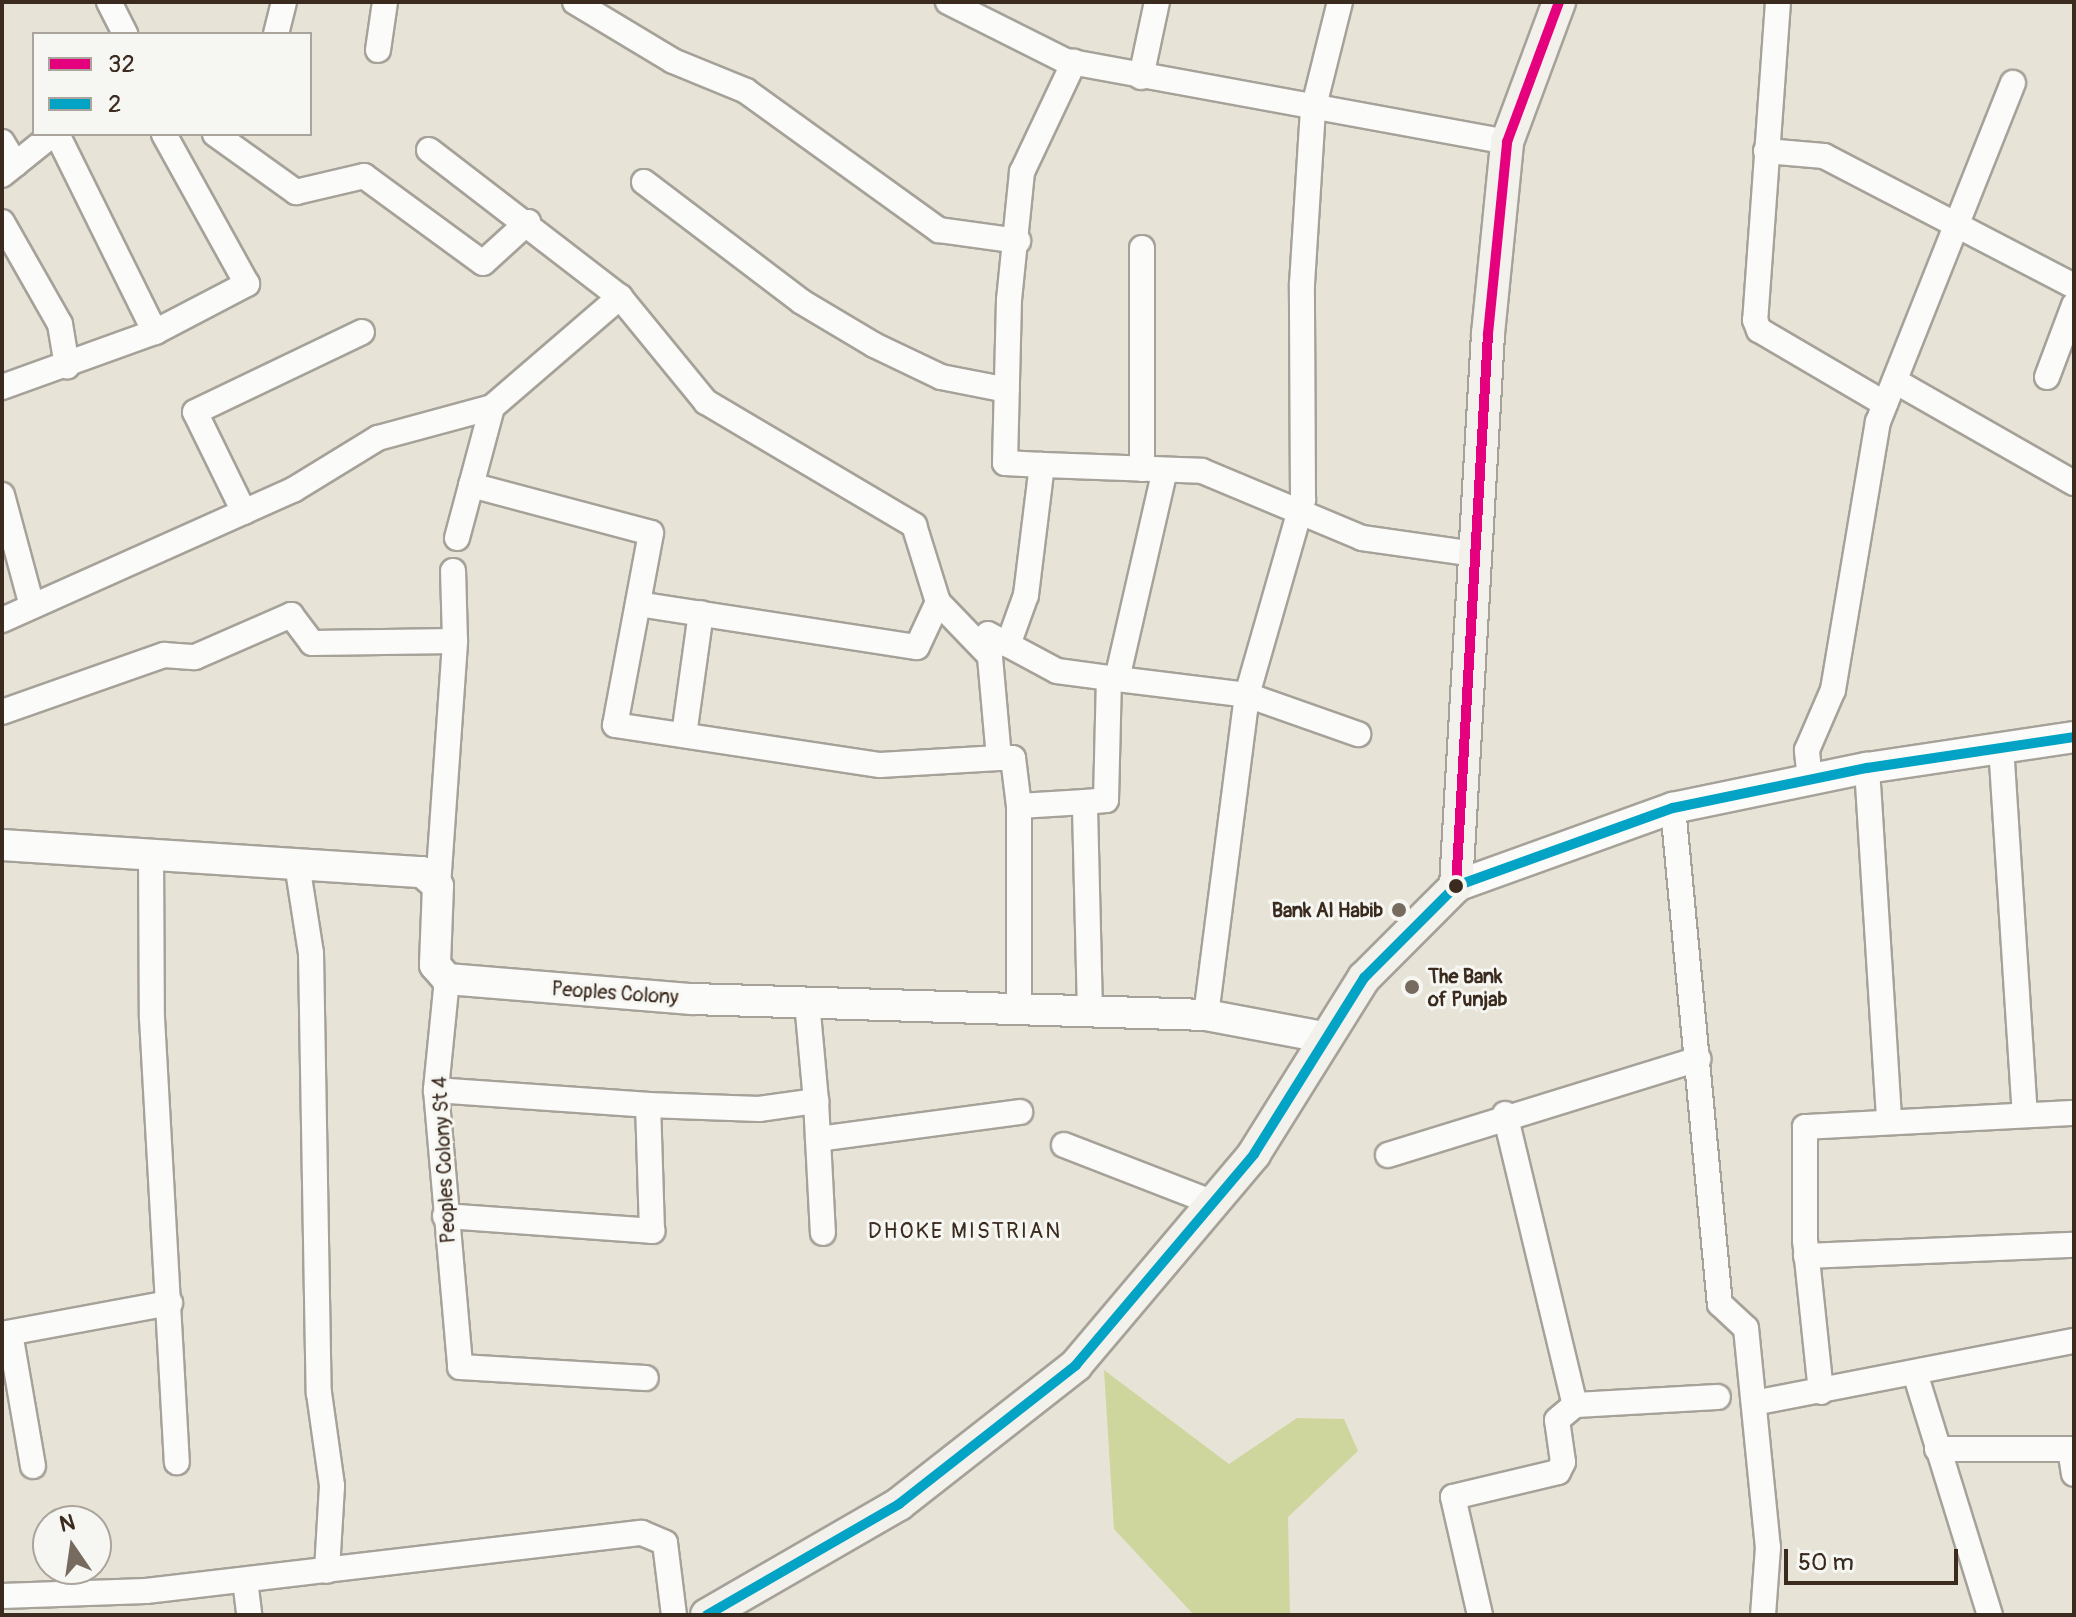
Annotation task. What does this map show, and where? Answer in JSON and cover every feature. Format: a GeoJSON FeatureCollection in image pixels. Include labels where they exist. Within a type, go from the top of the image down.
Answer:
{"type":"FeatureCollection","features":[{"type":"Feature","properties":{"kind":"main road"},"geometry":{"type":"LineString","coordinates":[[707,1615],[899,1504],[1021,1414],[1130,1307],[1216,1204],[1364,978],[1456,886],[1474,554],[1507,142],[1559,2]]}},
{"type":"Feature","properties":{"kind":"street"},"geometry":{"type":"LineString","coordinates":[[109,2],[124,32]]}},
{"type":"Feature","properties":{"kind":"street"},"geometry":{"type":"LineString","coordinates":[[276,32],[284,2]]}},
{"type":"Feature","properties":{"kind":"street"},"geometry":{"type":"LineString","coordinates":[[378,50],[385,2]]}},
{"type":"Feature","properties":{"kind":"street"},"geometry":{"type":"LineString","coordinates":[[575,2],[673,61],[746,91],[939,230],[1018,241]]}},
{"type":"Feature","properties":{"kind":"street"},"geometry":{"type":"LineString","coordinates":[[948,2],[1074,62],[1313,110],[1507,142]]}},
{"type":"Feature","properties":{"kind":"street"},"geometry":{"type":"LineString","coordinates":[[1141,77],[1157,2]]}},
{"type":"Feature","properties":{"kind":"street"},"geometry":{"type":"LineString","coordinates":[[1206,1015],[1247,695],[1301,507],[1313,110],[1340,2]]}},
{"type":"Feature","properties":{"kind":"street"},"geometry":{"type":"LineString","coordinates":[[1778,2],[1766,151],[1759,330],[1885,404]]}},
{"type":"Feature","properties":{"kind":"street"},"geometry":{"type":"LineString","coordinates":[[1074,62],[1022,172],[1005,463],[1202,471],[1301,507],[1362,538],[1474,554]]}},
{"type":"Feature","properties":{"kind":"street"},"geometry":{"type":"LineString","coordinates":[[1810,780],[1807,750],[1833,690],[1885,404],[1958,229],[2013,83]]}},
{"type":"Feature","properties":{"kind":"street"},"geometry":{"type":"LineString","coordinates":[[2,142],[9,170],[52,136]]}},
{"type":"Feature","properties":{"kind":"street"},"geometry":{"type":"LineString","coordinates":[[56,136],[155,332]]}},
{"type":"Feature","properties":{"kind":"street"},"geometry":{"type":"LineString","coordinates":[[2,387],[155,332],[247,284],[165,136]]}},
{"type":"Feature","properties":{"kind":"street"},"geometry":{"type":"LineString","coordinates":[[218,136],[296,192],[364,176],[483,263],[528,222]]}},
{"type":"Feature","properties":{"kind":"street"},"geometry":{"type":"LineString","coordinates":[[429,150],[528,222],[620,297],[706,402],[914,525],[938,602],[999,650],[1057,671],[1247,695],[1358,734]]}},
{"type":"Feature","properties":{"kind":"street"},"geometry":{"type":"LineString","coordinates":[[1766,151],[1824,156],[1958,229],[2074,286]]}},
{"type":"Feature","properties":{"kind":"street"},"geometry":{"type":"LineString","coordinates":[[644,182],[802,302],[874,345],[941,377],[1007,390]]}},
{"type":"Feature","properties":{"kind":"street"},"geometry":{"type":"LineString","coordinates":[[2,222],[60,324],[67,366]]}},
{"type":"Feature","properties":{"kind":"street"},"geometry":{"type":"LineString","coordinates":[[1019,806],[1106,800],[1113,679],[1154,470],[1142,248]]}},
{"type":"Feature","properties":{"kind":"street"},"geometry":{"type":"LineString","coordinates":[[2,620],[244,512],[378,438],[492,407],[620,297]]}},
{"type":"Feature","properties":{"kind":"street"},"geometry":{"type":"LineString","coordinates":[[2047,377],[2074,305]]}},
{"type":"Feature","properties":{"kind":"street"},"geometry":{"type":"LineString","coordinates":[[244,512],[195,412],[362,332]]}},
{"type":"Feature","properties":{"kind":"street"},"geometry":{"type":"LineString","coordinates":[[1895,381],[2074,483]]}},
{"type":"Feature","properties":{"kind":"street"},"geometry":{"type":"LineString","coordinates":[[457,538],[492,407]]}},
{"type":"Feature","properties":{"kind":"street"},"geometry":{"type":"LineString","coordinates":[[999,758],[999,650],[1026,595],[1042,465]]}},
{"type":"Feature","properties":{"kind":"street"},"geometry":{"type":"LineString","coordinates":[[471,485],[651,533],[611,722],[880,765],[1013,758],[1019,806],[1019,1010]]}},
{"type":"Feature","properties":{"kind":"street"},"geometry":{"type":"LineString","coordinates":[[2,495],[32,606]]}},
{"type":"Feature","properties":{"kind":"street"},"geometry":{"type":"LineString","coordinates":[[447,979],[435,965],[455,641],[453,571]]}},
{"type":"Feature","properties":{"kind":"street"},"geometry":{"type":"LineString","coordinates":[[638,604],[917,647],[938,602]]}},
{"type":"Feature","properties":{"kind":"street"},"geometry":{"type":"LineString","coordinates":[[684,735],[701,613]]}},
{"type":"Feature","properties":{"kind":"street"},"geometry":{"type":"LineString","coordinates":[[2,712],[164,655],[195,657],[291,615],[312,643],[455,641]]}},
{"type":"Feature","properties":{"kind":"street"},"geometry":{"type":"LineString","coordinates":[[1456,886],[1673,808],[1867,768],[2074,737]]}},
{"type":"Feature","properties":{"kind":"street"},"geometry":{"type":"LineString","coordinates":[[2001,746],[2025,1114]]}},
{"type":"Feature","properties":{"kind":"street"},"geometry":{"type":"LineString","coordinates":[[1867,768],[1889,1117]]}},
{"type":"Feature","properties":{"kind":"street"},"geometry":{"type":"LineString","coordinates":[[1085,802],[1090,1012]]}},
{"type":"Feature","properties":{"kind":"street"},"geometry":{"type":"LineString","coordinates":[[1673,808],[1720,1304],[1746,1328],[1768,1547],[1763,1615]]}},
{"type":"Feature","properties":{"kind":"street"},"geometry":{"type":"LineString","coordinates":[[2,845],[422,872],[438,886]]}},
{"type":"Feature","properties":{"kind":"street"},"geometry":{"type":"LineString","coordinates":[[151,853],[152,1018],[177,1462]]}},
{"type":"Feature","properties":{"kind":"street"},"geometry":{"type":"LineString","coordinates":[[297,864],[311,953],[319,1393],[332,1486],[327,1571]]}},
{"type":"Feature","properties":{"kind":"street","name":"Peoples Colony"},"geometry":{"type":"LineString","coordinates":[[447,979],[807,1003],[1206,1015],[1323,1037]]}},
{"type":"Feature","properties":{"kind":"street","name":"Peoples Colony St 4"},"geometry":{"type":"LineString","coordinates":[[447,979],[436,1090],[460,1367],[646,1378]]}},
{"type":"Feature","properties":{"kind":"street"},"geometry":{"type":"LineString","coordinates":[[807,1003],[823,1233]]}},
{"type":"Feature","properties":{"kind":"street"},"geometry":{"type":"LineString","coordinates":[[1388,1155],[1505,1114],[1699,1059]]}},
{"type":"Feature","properties":{"kind":"street"},"geometry":{"type":"LineString","coordinates":[[436,1090],[648,1105],[759,1109],[816,1101]]}},
{"type":"Feature","properties":{"kind":"street"},"geometry":{"type":"LineString","coordinates":[[445,1216],[652,1231],[648,1105]]}},
{"type":"Feature","properties":{"kind":"street"},"geometry":{"type":"LineString","coordinates":[[818,1139],[1020,1112]]}},
{"type":"Feature","properties":{"kind":"street"},"geometry":{"type":"LineString","coordinates":[[1821,1392],[1806,1256],[1805,1127],[1889,1117],[2074,1113]]}},
{"type":"Feature","properties":{"kind":"street"},"geometry":{"type":"LineString","coordinates":[[1505,1114],[1575,1405]]}},
{"type":"Feature","properties":{"kind":"street"},"geometry":{"type":"LineString","coordinates":[[1064,1145],[1216,1204]]}},
{"type":"Feature","properties":{"kind":"street"},"geometry":{"type":"LineString","coordinates":[[1806,1256],[2074,1245]]}},
{"type":"Feature","properties":{"kind":"street"},"geometry":{"type":"LineString","coordinates":[[33,1466],[6,1334],[170,1303]]}},
{"type":"Feature","properties":{"kind":"street"},"geometry":{"type":"LineString","coordinates":[[1754,1403],[2074,1341]]}},
{"type":"Feature","properties":{"kind":"street"},"geometry":{"type":"LineString","coordinates":[[1915,1373],[1990,1615]]}},
{"type":"Feature","properties":{"kind":"street"},"geometry":{"type":"LineString","coordinates":[[1480,1615],[1453,1497],[1558,1472],[1563,1462],[1557,1420],[1575,1405],[1718,1397]]}},
{"type":"Feature","properties":{"kind":"street"},"geometry":{"type":"LineString","coordinates":[[1937,1449],[2072,1449],[2074,1474]]}},
{"type":"Feature","properties":{"kind":"street"},"geometry":{"type":"LineString","coordinates":[[2,1596],[77,1604],[245,1580],[654,1534],[665,1543],[674,1615]]}},
{"type":"Feature","properties":{"kind":"street"},"geometry":{"type":"LineString","coordinates":[[245,1580],[249,1615]]}},
{"type":"Feature","properties":{"kind":"green space"},"geometry":{"type":"Polygon","coordinates":[[[1104,1370],[1229,1464],[1297,1418],[1344,1419],[1358,1451],[1288,1517],[1290,1615],[1194,1615],[1114,1529],[1104,1370]]]}},
{"type":"Feature","properties":{"kind":"transit line","name":"32"},"geometry":{"type":"LineString","coordinates":[[1456,886],[1488,334],[1507,142],[1559,2]]}},
{"type":"Feature","properties":{"kind":"transit line","name":"2"},"geometry":{"type":"LineString","coordinates":[[707,1615],[899,1504],[1076,1365],[1254,1154],[1364,978],[1456,886],[1673,808],[1867,768],[2074,737]]}},
{"type":"Feature","properties":{"kind":"place","name":"Bank Al Habib"},"geometry":{"type":"Point","coordinates":[1399,910]}},
{"type":"Feature","properties":{"kind":"place","name":"The Bank of Punjab"},"geometry":{"type":"Point","coordinates":[1412,987]}},
{"type":"Feature","properties":{"kind":"district","name":"DHOKE MISTRIAN"},"geometry":{"type":"Point","coordinates":[965,1232]}}]}
